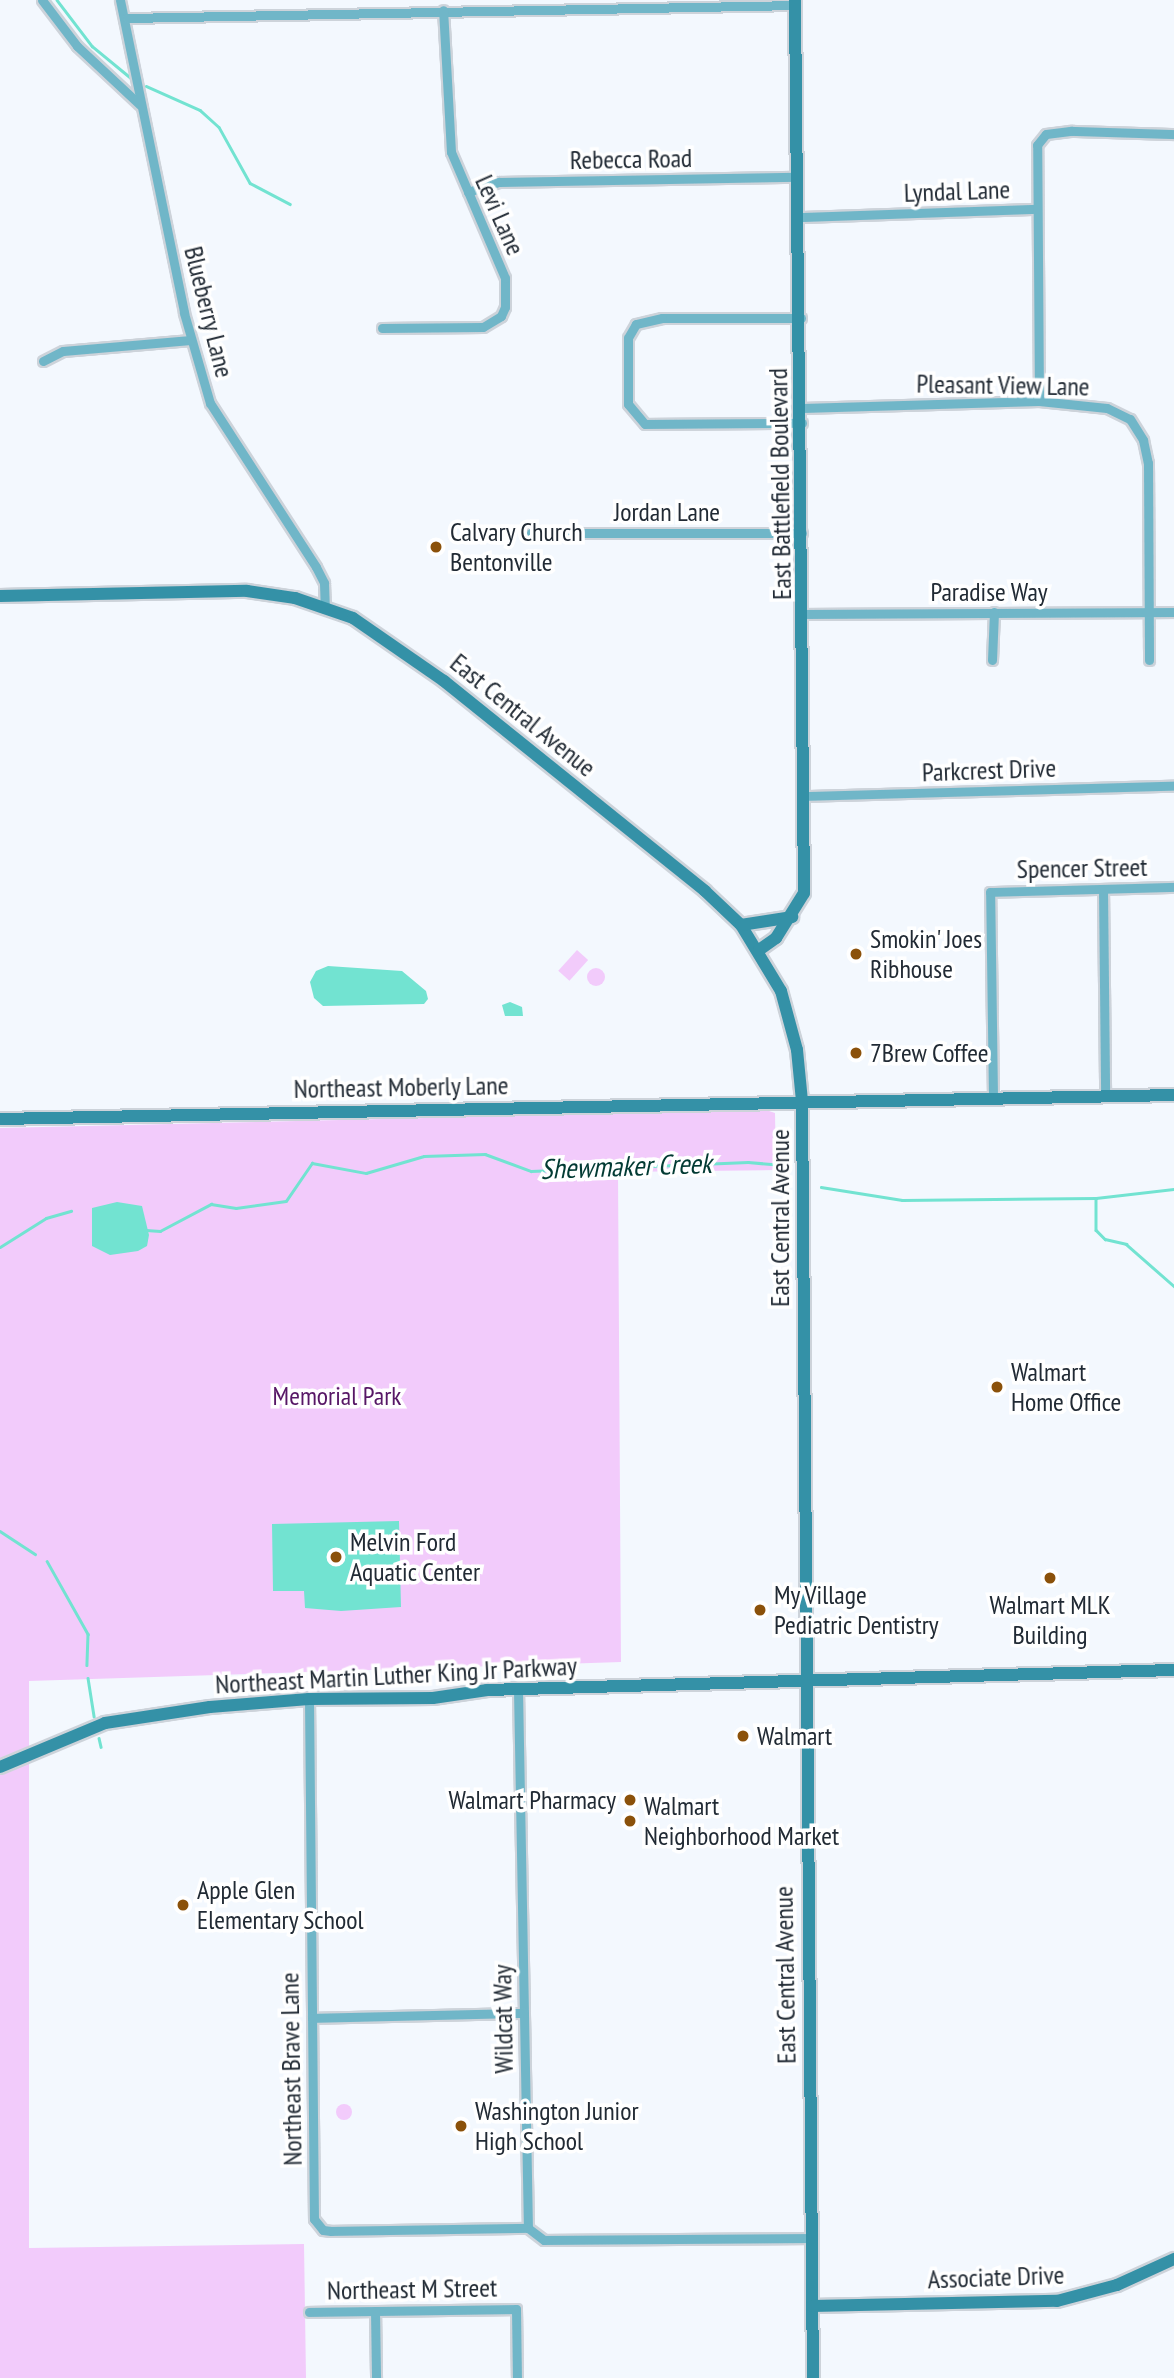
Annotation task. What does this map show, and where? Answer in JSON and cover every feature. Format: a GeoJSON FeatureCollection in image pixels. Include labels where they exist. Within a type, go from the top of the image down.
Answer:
{"type":"FeatureCollection","features":[{"type":"Feature","properties":{"kind":"street"},"geometry":{"type":"LineString","coordinates":[[42,0],[77,46],[140,105]]}},
{"type":"Feature","properties":{"kind":"street","name":"Blueberry Lane"},"geometry":{"type":"LineString","coordinates":[[120,0],[127,18],[140,105],[191,340],[211,403],[316,566],[324,583],[326,606]]}},
{"type":"Feature","properties":{"kind":"street"},"geometry":{"type":"LineString","coordinates":[[127,18],[795,2]]}},
{"type":"Feature","properties":{"kind":"street","name":"East Battlefield Boulevard"},"geometry":{"type":"LineString","coordinates":[[760,950],[792,917],[804,893],[802,408],[795,2]]}},
{"type":"Feature","properties":{"kind":"street","name":"Levi Lane"},"geometry":{"type":"LineString","coordinates":[[382,328],[483,327],[501,316],[505,278],[455,165],[449,136],[443,10]]}},
{"type":"Feature","properties":{"kind":"street","name":"Lyndal Lane"},"geometry":{"type":"LineString","coordinates":[[800,217],[1034,209],[1037,145],[1046,134],[1174,134]]}},
{"type":"Feature","properties":{"kind":"street","name":"Rebecca Road"},"geometry":{"type":"LineString","coordinates":[[468,192],[499,182],[797,177]]}},
{"type":"Feature","properties":{"kind":"street"},"geometry":{"type":"LineString","coordinates":[[1034,209],[1038,401]]}},
{"type":"Feature","properties":{"kind":"street"},"geometry":{"type":"LineString","coordinates":[[801,318],[662,318],[636,324],[628,338],[628,404],[635,418],[645,424],[802,423]]}},
{"type":"Feature","properties":{"kind":"street"},"geometry":{"type":"LineString","coordinates":[[43,361],[63,351],[191,340]]}},
{"type":"Feature","properties":{"kind":"street","name":"Pleasant View Lane"},"geometry":{"type":"LineString","coordinates":[[802,408],[1038,401],[1107,408],[1130,419],[1143,440],[1148,463],[1150,660]]}},
{"type":"Feature","properties":{"kind":"street","name":"Jordan Lane"},"geometry":{"type":"LineString","coordinates":[[531,533],[802,533]]}},
{"type":"Feature","properties":{"kind":"street","name":"East Central Avenue"},"geometry":{"type":"LineString","coordinates":[[0,596],[247,591],[326,606],[401,648],[444,681],[741,925],[760,950],[793,1026],[802,1101],[813,2378]]}},
{"type":"Feature","properties":{"kind":"street"},"geometry":{"type":"LineString","coordinates":[[992,660],[994,612]]}},
{"type":"Feature","properties":{"kind":"street","name":"Paradise Way"},"geometry":{"type":"LineString","coordinates":[[804,614],[1174,612]]}},
{"type":"Feature","properties":{"kind":"street","name":"Parkcrest Drive"},"geometry":{"type":"LineString","coordinates":[[805,796],[1174,786]]}},
{"type":"Feature","properties":{"kind":"street","name":"Spencer Street"},"geometry":{"type":"LineString","coordinates":[[993,1097],[990,892],[1174,887]]}},
{"type":"Feature","properties":{"kind":"street"},"geometry":{"type":"LineString","coordinates":[[1103,889],[1105,1096]]}},
{"type":"Feature","properties":{"kind":"street"},"geometry":{"type":"LineString","coordinates":[[741,925],[792,917]]}},
{"type":"Feature","properties":{"kind":"street","name":"Northeast Moberly Lane"},"geometry":{"type":"LineString","coordinates":[[0,1119],[1174,1095]]}},
{"type":"Feature","properties":{"kind":"street","name":"Northeast Martin Luther King Jr Parkway"},"geometry":{"type":"LineString","coordinates":[[0,1767],[105,1723],[154,1712],[309,1699],[433,1698],[518,1690],[1174,1670]]}},
{"type":"Feature","properties":{"kind":"street","name":"Wildcat Way"},"geometry":{"type":"LineString","coordinates":[[518,1690],[528,2228]]}},
{"type":"Feature","properties":{"kind":"street","name":"Northeast Brave Lane"},"geometry":{"type":"LineString","coordinates":[[309,1699],[313,2211],[318,2225],[331,2231],[528,2228]]}},
{"type":"Feature","properties":{"kind":"street"},"geometry":{"type":"LineString","coordinates":[[312,2018],[524,2013]]}},
{"type":"Feature","properties":{"kind":"street"},"geometry":{"type":"LineString","coordinates":[[528,2228],[544,2240],[810,2238]]}},
{"type":"Feature","properties":{"kind":"street","name":"Associate Drive"},"geometry":{"type":"LineString","coordinates":[[812,2306],[1057,2301],[1117,2285],[1174,2259]]}},
{"type":"Feature","properties":{"kind":"street","name":"Northeast M Street"},"geometry":{"type":"LineString","coordinates":[[309,2312],[516,2309],[517,2378]]}},
{"type":"Feature","properties":{"kind":"street"},"geometry":{"type":"LineString","coordinates":[[375,2311],[376,2378]]}},
{"type":"Feature","properties":{"kind":"green space"},"geometry":{"type":"Polygon","coordinates":[[[577,950],[588,960],[569,981],[558,971],[577,950]]]}},
{"type":"Feature","properties":{"kind":"green space"},"geometry":{"type":"Polygon","coordinates":[[[596,968],[602,971],[605,977],[602,983],[596,986],[590,983],[587,977],[590,971],[596,968]]]}},
{"type":"Feature","properties":{"kind":"green space","name":"Memorial Park"},"geometry":{"type":"Polygon","coordinates":[[[766,1110],[775,1113],[776,1170],[618,1172],[621,1662],[29,1681],[29,2248],[304,2244],[306,2378],[0,2378],[0,1128],[766,1110]]]}},
{"type":"Feature","properties":{"kind":"green space"},"geometry":{"type":"Polygon","coordinates":[[[344,2104],[350,2106],[350,2118],[344,2120],[338,2118],[336,2112],[338,2106],[344,2104]]]}},
{"type":"Feature","properties":{"kind":"shaded area"},"geometry":{"type":"Polygon","coordinates":[[[328,966],[402,971],[426,991],[428,999],[424,1004],[323,1006],[314,998],[310,982],[316,971],[328,966]]]}},
{"type":"Feature","properties":{"kind":"shaded area"},"geometry":{"type":"Polygon","coordinates":[[[510,1002],[522,1007],[523,1016],[505,1016],[502,1005],[510,1002]]]}},
{"type":"Feature","properties":{"kind":"shaded area"},"geometry":{"type":"Polygon","coordinates":[[[117,1202],[142,1206],[149,1235],[147,1246],[138,1251],[110,1255],[92,1246],[92,1208],[117,1202]]]}},
{"type":"Feature","properties":{"kind":"shaded area","name":"Melvin Ford Aquatic Center"},"geometry":{"type":"Polygon","coordinates":[[[399,1521],[401,1607],[341,1611],[305,1608],[304,1591],[273,1591],[272,1524],[399,1521]]]}},
{"type":"Feature","properties":{"kind":"waterway"},"geometry":{"type":"LineString","coordinates":[[57,0],[92,46],[131,78]]}},
{"type":"Feature","properties":{"kind":"waterway"},"geometry":{"type":"LineString","coordinates":[[146,86],[200,110],[219,127],[250,183],[290,204]]}},
{"type":"Feature","properties":{"kind":"waterway","name":"Shewmaker Creek"},"geometry":{"type":"LineString","coordinates":[[146,1230],[160,1231],[211,1204],[236,1208],[286,1201],[312,1163],[366,1173],[424,1156],[485,1154],[531,1171],[748,1162],[780,1165]]}},
{"type":"Feature","properties":{"kind":"waterway","name":"Shewmaker Creek"},"geometry":{"type":"LineString","coordinates":[[821,1187],[902,1200],[1096,1198],[1174,1189]]}},
{"type":"Feature","properties":{"kind":"waterway"},"geometry":{"type":"LineString","coordinates":[[1096,1199],[1096,1230],[1105,1239],[1126,1244],[1174,1286]]}},
{"type":"Feature","properties":{"kind":"waterway","name":"Shewmaker Creek"},"geometry":{"type":"LineString","coordinates":[[0,1247],[46,1218],[71,1211]]}},
{"type":"Feature","properties":{"kind":"waterway"},"geometry":{"type":"LineString","coordinates":[[0,1531],[35,1554]]}},
{"type":"Feature","properties":{"kind":"waterway"},"geometry":{"type":"LineString","coordinates":[[47,1561],[88,1634],[87,1665]]}},
{"type":"Feature","properties":{"kind":"waterway"},"geometry":{"type":"LineString","coordinates":[[88,1678],[94,1717]]}},
{"type":"Feature","properties":{"kind":"waterway"},"geometry":{"type":"LineString","coordinates":[[99,1738],[101,1747]]}},
{"type":"Feature","properties":{"kind":"place","name":"Calvary Church Bentonville"},"geometry":{"type":"Point","coordinates":[436,547]}},
{"type":"Feature","properties":{"kind":"place","name":"Smokin' Joes Ribhouse"},"geometry":{"type":"Point","coordinates":[856,954]}},
{"type":"Feature","properties":{"kind":"place","name":"7Brew Coffee"},"geometry":{"type":"Point","coordinates":[856,1053]}},
{"type":"Feature","properties":{"kind":"place","name":"Walmart Home Office"},"geometry":{"type":"Point","coordinates":[997,1387]}},
{"type":"Feature","properties":{"kind":"place","name":"Melvin Ford Aquatic Center"},"geometry":{"type":"Point","coordinates":[336,1557]}},
{"type":"Feature","properties":{"kind":"place","name":"Walmart MLK Building"},"geometry":{"type":"Point","coordinates":[1050,1578]}},
{"type":"Feature","properties":{"kind":"place","name":"My Village Pediatric Dentistry"},"geometry":{"type":"Point","coordinates":[760,1610]}},
{"type":"Feature","properties":{"kind":"place","name":"Walmart"},"geometry":{"type":"Point","coordinates":[743,1736]}},
{"type":"Feature","properties":{"kind":"place","name":"Walmart Pharmacy"},"geometry":{"type":"Point","coordinates":[630,1800]}},
{"type":"Feature","properties":{"kind":"place","name":"Walmart Neighborhood Market"},"geometry":{"type":"Point","coordinates":[630,1821]}},
{"type":"Feature","properties":{"kind":"place","name":"Apple Glen Elementary School"},"geometry":{"type":"Point","coordinates":[183,1905]}},
{"type":"Feature","properties":{"kind":"place","name":"Washington Junior High School"},"geometry":{"type":"Point","coordinates":[461,2126]}}]}
